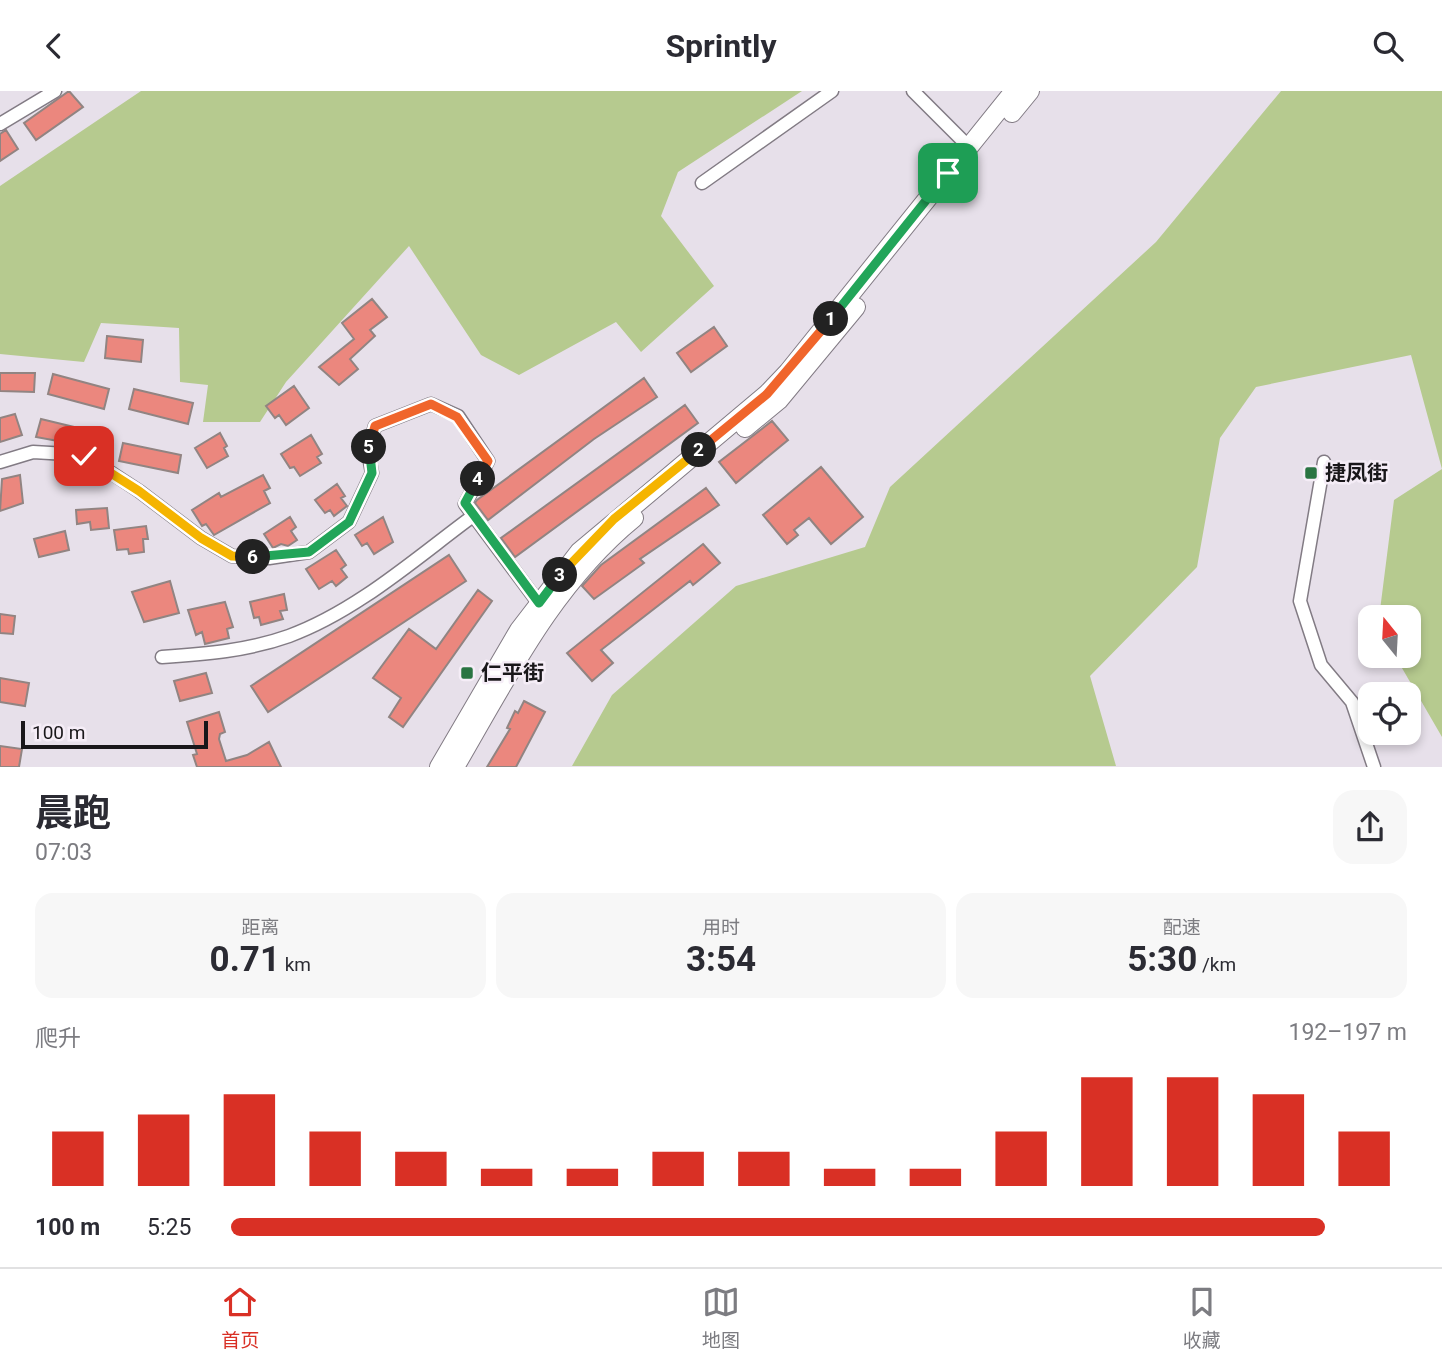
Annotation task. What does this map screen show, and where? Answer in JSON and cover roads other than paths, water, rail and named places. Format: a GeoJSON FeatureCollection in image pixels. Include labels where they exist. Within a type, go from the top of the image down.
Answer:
{"type":"FeatureCollection","features":[{"type":"Feature","properties":{"kind":"main road"},"geometry":{"type":"LineString","coordinates":[[455,767],[542,608],[579,552],[614,519],[767,394],[788,372],[1014,91]]}},
{"type":"Feature","properties":{"kind":"main road"},"geometry":{"type":"LineString","coordinates":[[439,767],[519,630],[628,523],[779,400],[1030,91]]}},
{"type":"Feature","properties":{"kind":"street"},"geometry":{"type":"LineString","coordinates":[[0,124],[55,91]]}},
{"type":"Feature","properties":{"kind":"street"},"geometry":{"type":"LineString","coordinates":[[702,183],[832,91]]}},
{"type":"Feature","properties":{"kind":"street"},"geometry":{"type":"LineString","coordinates":[[913,91],[969,147]]}},
{"type":"Feature","properties":{"kind":"street"},"geometry":{"type":"LineString","coordinates":[[0,462],[33,452],[84,456],[139,491],[201,538],[232,556],[269,558],[309,552],[349,522],[372,473],[368,451],[375,426],[431,404],[457,417],[488,461],[465,503],[542,608]]}},
{"type":"Feature","properties":{"kind":"street"},"geometry":{"type":"LineString","coordinates":[[1324,462],[1300,601],[1321,665],[1352,702],[1374,767]]}},
{"type":"Feature","properties":{"kind":"street"},"geometry":{"type":"LineString","coordinates":[[162,657],[229,652],[290,635],[363,598],[473,516]]}},
{"type":"Feature","properties":{"kind":"place","name":"捷凤街"},"geometry":{"type":"Point","coordinates":[1311,473]}},
{"type":"Feature","properties":{"kind":"place","name":"仁平街"},"geometry":{"type":"Point","coordinates":[467,673]}}]}
